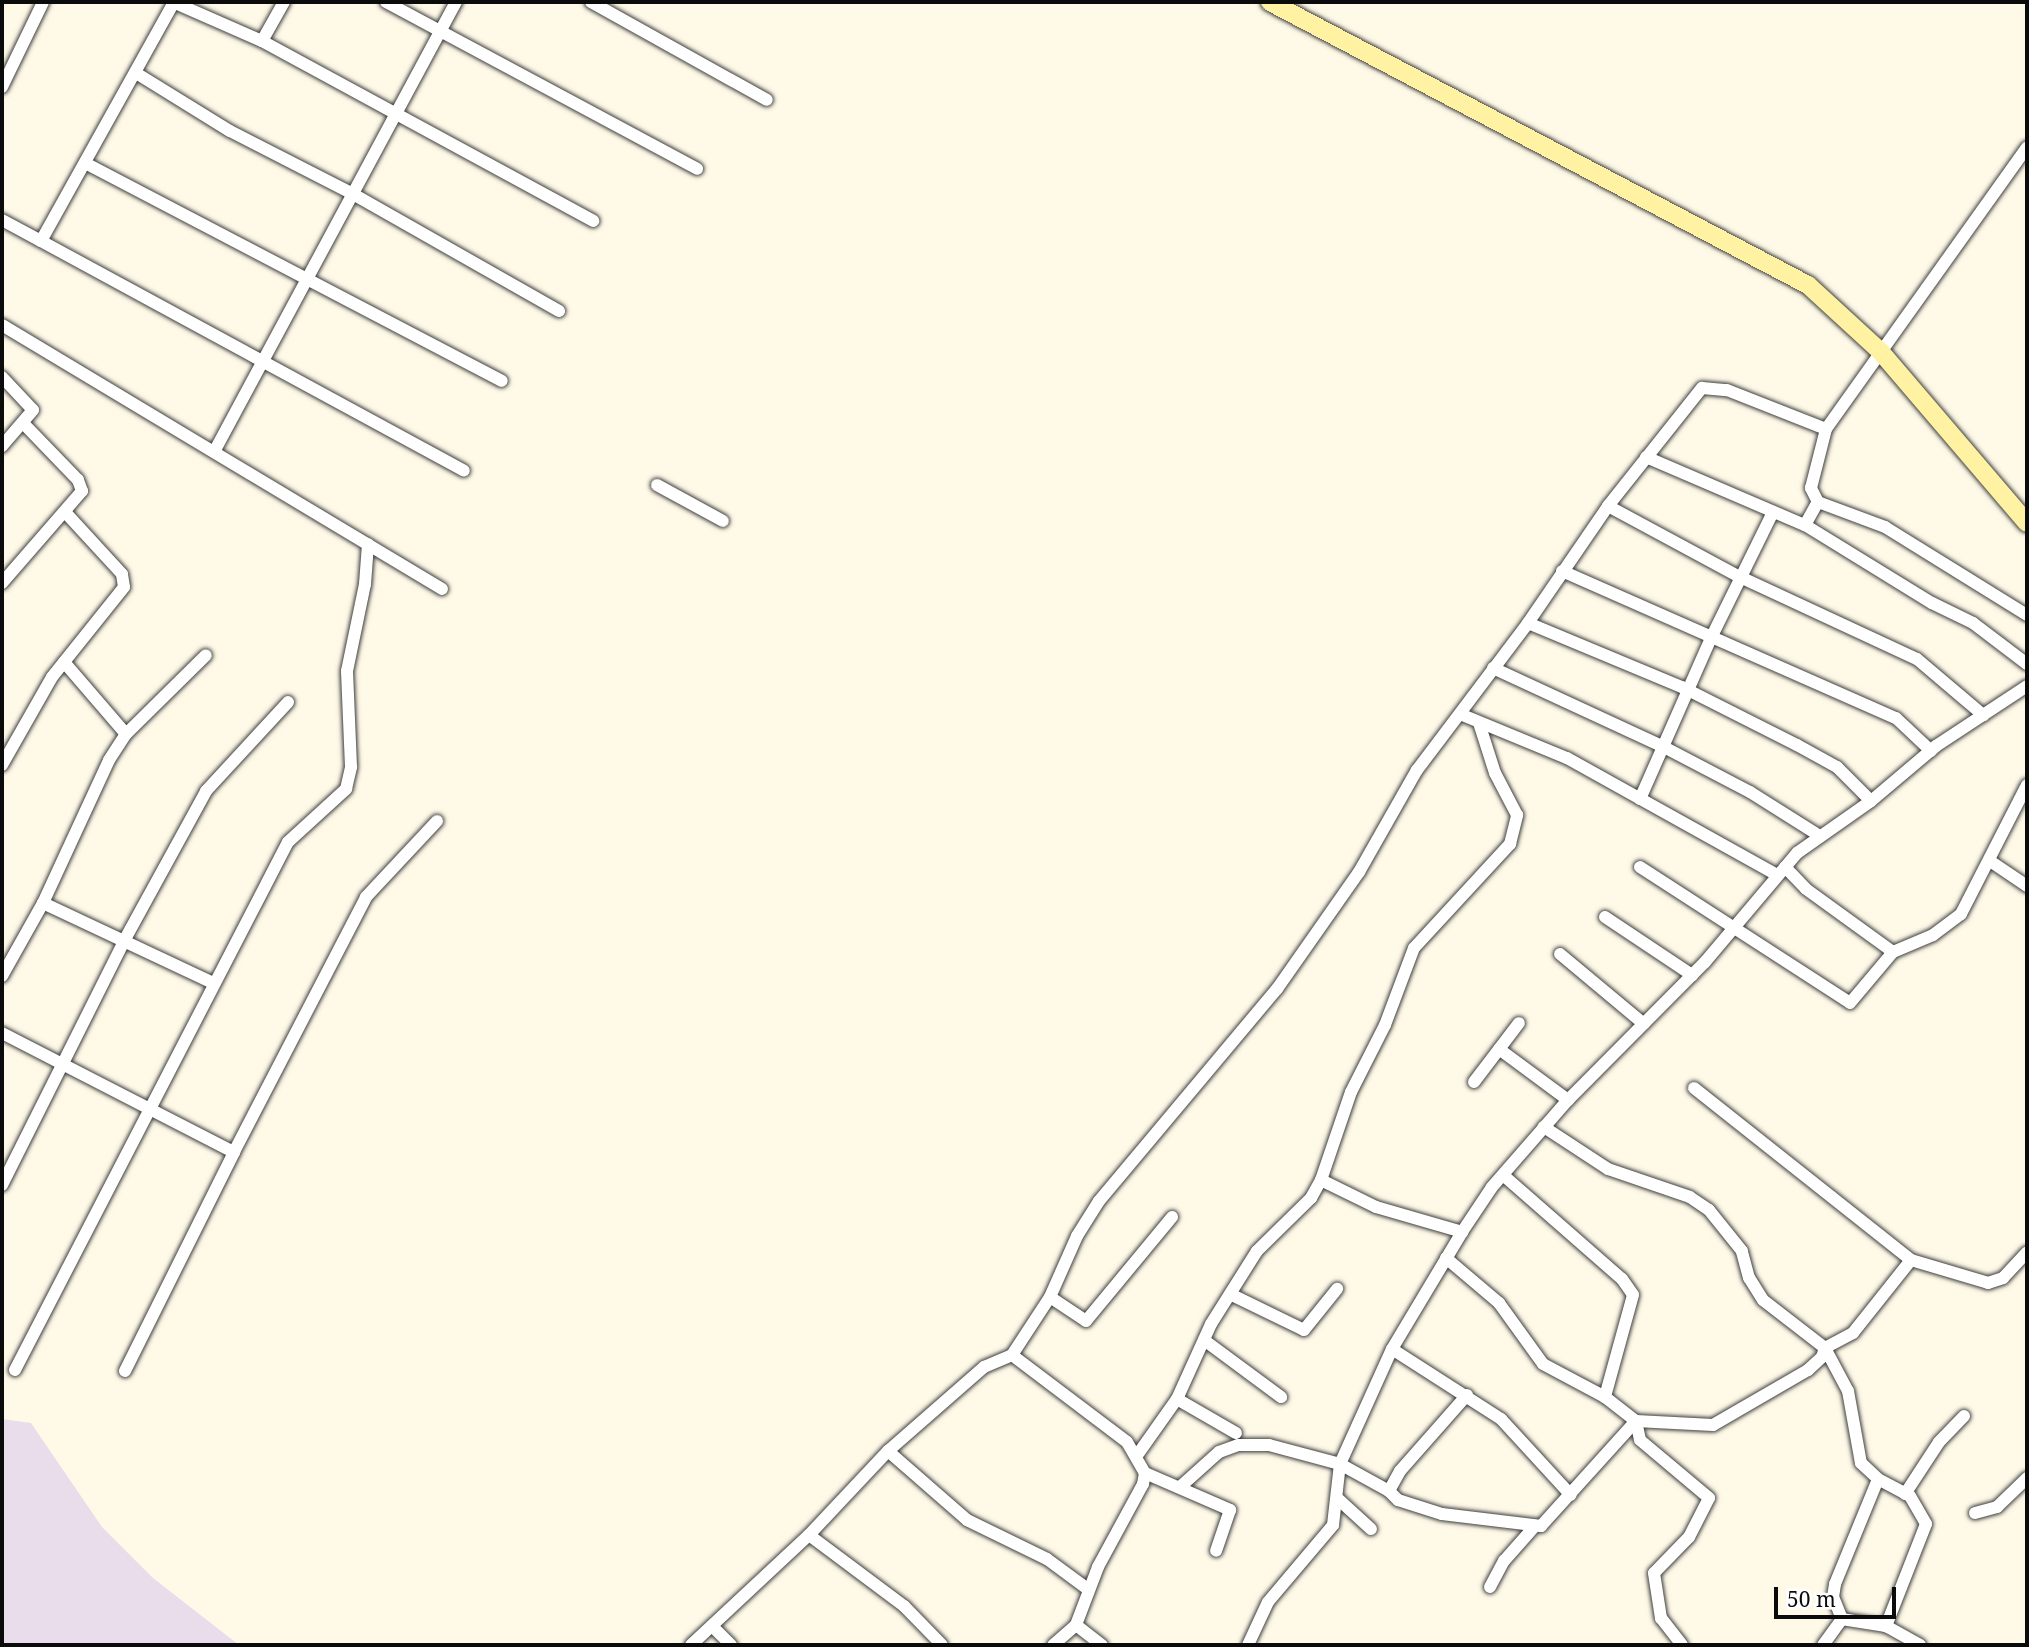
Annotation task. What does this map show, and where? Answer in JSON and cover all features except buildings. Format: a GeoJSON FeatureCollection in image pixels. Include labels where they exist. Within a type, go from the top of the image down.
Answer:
{"type":"FeatureCollection","features":[{"type":"Feature","properties":{"kind":"street"},"geometry":{"type":"LineString","coordinates":[[2,87],[43,2]]}},
{"type":"Feature","properties":{"kind":"street"},"geometry":{"type":"LineString","coordinates":[[41,241],[87,164],[173,2],[262,41],[593,221]]}},
{"type":"Feature","properties":{"kind":"street"},"geometry":{"type":"LineString","coordinates":[[262,41],[284,2]]}},
{"type":"Feature","properties":{"kind":"street"},"geometry":{"type":"LineString","coordinates":[[386,2],[697,169]]}},
{"type":"Feature","properties":{"kind":"street"},"geometry":{"type":"LineString","coordinates":[[214,452],[456,2]]}},
{"type":"Feature","properties":{"kind":"street"},"geometry":{"type":"LineString","coordinates":[[591,2],[767,100]]}},
{"type":"Feature","properties":{"kind":"street"},"geometry":{"type":"LineString","coordinates":[[1270,2],[1808,285],[1880,351],[2027,523]]}},
{"type":"Feature","properties":{"kind":"street"},"geometry":{"type":"LineString","coordinates":[[136,74],[230,131],[353,194],[559,311]]}},
{"type":"Feature","properties":{"kind":"street"},"geometry":{"type":"LineString","coordinates":[[2027,147],[1826,429],[1811,488],[1818,502],[1885,527],[2027,614]]}},
{"type":"Feature","properties":{"kind":"street"},"geometry":{"type":"LineString","coordinates":[[87,164],[502,381]]}},
{"type":"Feature","properties":{"kind":"street"},"geometry":{"type":"LineString","coordinates":[[2,220],[464,471]]}},
{"type":"Feature","properties":{"kind":"street"},"geometry":{"type":"LineString","coordinates":[[2,325],[442,589]]}},
{"type":"Feature","properties":{"kind":"street"},"geometry":{"type":"LineString","coordinates":[[2,377],[33,410],[2,446]]}},
{"type":"Feature","properties":{"kind":"street"},"geometry":{"type":"LineString","coordinates":[[691,1645],[809,1535],[887,1451],[984,1367],[1012,1356],[1050,1297],[1077,1236],[1099,1200],[1277,989],[1359,872],[1417,770],[1528,623],[1608,506],[1702,388],[1727,390],[1826,429]]}},
{"type":"Feature","properties":{"kind":"street"},"geometry":{"type":"LineString","coordinates":[[2,583],[65,512],[81,486],[23,423]]}},
{"type":"Feature","properties":{"kind":"street"},"geometry":{"type":"LineString","coordinates":[[1646,457],[1805,525],[1932,603],[1973,623],[2027,664]]}},
{"type":"Feature","properties":{"kind":"street"},"geometry":{"type":"LineString","coordinates":[[657,485],[723,521]]}},
{"type":"Feature","properties":{"kind":"street"},"geometry":{"type":"LineString","coordinates":[[1805,525],[1818,502]]}},
{"type":"Feature","properties":{"kind":"street"},"geometry":{"type":"LineString","coordinates":[[1608,506],[1740,577],[1917,659],[1983,715]]}},
{"type":"Feature","properties":{"kind":"street"},"geometry":{"type":"LineString","coordinates":[[2,765],[64,662],[121,591],[125,580],[65,512]]}},
{"type":"Feature","properties":{"kind":"street"},"geometry":{"type":"LineString","coordinates":[[1640,799],[1712,636],[1773,512]]}},
{"type":"Feature","properties":{"kind":"street"},"geometry":{"type":"LineString","coordinates":[[15,1370],[148,1108],[288,842],[345,789],[351,776],[347,671],[365,584],[368,544]]}},
{"type":"Feature","properties":{"kind":"street"},"geometry":{"type":"LineString","coordinates":[[1562,571],[1896,718],[1931,751]]}},
{"type":"Feature","properties":{"kind":"street"},"geometry":{"type":"LineString","coordinates":[[1528,623],[1687,690],[1837,767],[1871,801]]}},
{"type":"Feature","properties":{"kind":"street"},"geometry":{"type":"LineString","coordinates":[[2,976],[43,903],[109,760],[126,734],[206,655]]}},
{"type":"Feature","properties":{"kind":"street"},"geometry":{"type":"LineString","coordinates":[[64,662],[126,734]]}},
{"type":"Feature","properties":{"kind":"street"},"geometry":{"type":"LineString","coordinates":[[1493,668],[1663,746],[1750,792],[1820,836]]}},
{"type":"Feature","properties":{"kind":"street"},"geometry":{"type":"LineString","coordinates":[[1248,1645],[1268,1602],[1327,1534],[1338,1498],[1340,1464],[1392,1349],[1462,1232],[1503,1175],[1568,1100],[1692,975],[1781,871],[1820,836],[1871,801],[1931,751],[2027,685]]}},
{"type":"Feature","properties":{"kind":"street"},"geometry":{"type":"LineString","coordinates":[[2,1185],[124,941],[206,791],[288,702]]}},
{"type":"Feature","properties":{"kind":"street"},"geometry":{"type":"LineString","coordinates":[[1460,714],[1567,758],[1640,799],[1781,871],[1893,952]]}},
{"type":"Feature","properties":{"kind":"street"},"geometry":{"type":"LineString","coordinates":[[1138,1454],[1177,1399],[1204,1340],[1257,1251],[1311,1198],[1321,1180],[1351,1092],[1385,1025],[1414,948],[1510,844],[1517,815],[1495,773],[1479,723]]}},
{"type":"Feature","properties":{"kind":"street"},"geometry":{"type":"LineString","coordinates":[[1640,867],[1734,926],[1842,1002],[1857,998],[1893,952],[1933,935],[1961,914],[1990,862],[2027,785]]}},
{"type":"Feature","properties":{"kind":"street"},"geometry":{"type":"LineString","coordinates":[[125,1371],[366,897],[437,821]]}},
{"type":"Feature","properties":{"kind":"street"},"geometry":{"type":"LineString","coordinates":[[1990,862],[2027,886]]}},
{"type":"Feature","properties":{"kind":"street"},"geometry":{"type":"LineString","coordinates":[[43,903],[214,983]]}},
{"type":"Feature","properties":{"kind":"street"},"geometry":{"type":"LineString","coordinates":[[1605,917],[1692,975]]}},
{"type":"Feature","properties":{"kind":"street"},"geometry":{"type":"LineString","coordinates":[[1560,954],[1644,1024]]}},
{"type":"Feature","properties":{"kind":"street"},"geometry":{"type":"LineString","coordinates":[[1474,1082],[1520,1023]]}},
{"type":"Feature","properties":{"kind":"street"},"geometry":{"type":"LineString","coordinates":[[2,1033],[234,1152]]}},
{"type":"Feature","properties":{"kind":"street"},"geometry":{"type":"LineString","coordinates":[[1499,1049],[1568,1100]]}},
{"type":"Feature","properties":{"kind":"street"},"geometry":{"type":"LineString","coordinates":[[1694,1088],[1887,1236],[1912,1260],[1988,1283],[2003,1278],[2027,1252]]}},
{"type":"Feature","properties":{"kind":"street"},"geometry":{"type":"LineString","coordinates":[[1544,1127],[1608,1169],[1690,1197],[1709,1210],[1742,1251],[1749,1278],[1763,1300],[1825,1348],[1848,1391],[1861,1463],[1878,1479],[1905,1493],[1926,1524],[1886,1626]]}},
{"type":"Feature","properties":{"kind":"street"},"geometry":{"type":"LineString","coordinates":[[1503,1175],[1622,1279],[1633,1295],[1605,1397]]}},
{"type":"Feature","properties":{"kind":"street"},"geometry":{"type":"LineString","coordinates":[[1321,1180],[1376,1208],[1462,1232]]}},
{"type":"Feature","properties":{"kind":"street"},"geometry":{"type":"LineString","coordinates":[[1050,1297],[1086,1321],[1172,1217]]}},
{"type":"Feature","properties":{"kind":"street"},"geometry":{"type":"LineString","coordinates":[[1446,1258],[1499,1303],[1543,1364],[1605,1397],[1636,1421],[1713,1424],[1808,1370],[1825,1348],[1853,1333],[1912,1260]]}},
{"type":"Feature","properties":{"kind":"street"},"geometry":{"type":"LineString","coordinates":[[1230,1294],[1304,1330],[1337,1289]]}},
{"type":"Feature","properties":{"kind":"street"},"geometry":{"type":"LineString","coordinates":[[1204,1340],[1281,1397]]}},
{"type":"Feature","properties":{"kind":"street"},"geometry":{"type":"LineString","coordinates":[[1392,1349],[1502,1419],[1571,1495]]}},
{"type":"Feature","properties":{"kind":"street"},"geometry":{"type":"LineString","coordinates":[[1012,1356],[1138,1454],[1145,1472],[1143,1484],[1089,1590],[1076,1625],[1053,1645]]}},
{"type":"Feature","properties":{"kind":"street"},"geometry":{"type":"LineString","coordinates":[[1389,1491],[1400,1471],[1467,1395]]}},
{"type":"Feature","properties":{"kind":"street"},"geometry":{"type":"LineString","coordinates":[[1177,1399],[1236,1433]]}},
{"type":"Feature","properties":{"kind":"street"},"geometry":{"type":"LineString","coordinates":[[1905,1493],[1933,1450],[1964,1416]]}},
{"type":"Feature","properties":{"kind":"street"},"geometry":{"type":"LineString","coordinates":[[1181,1487],[1219,1452],[1238,1444],[1269,1445],[1340,1464],[1389,1491],[1398,1500],[1442,1514],[1535,1526],[1545,1523],[1636,1421]]}},
{"type":"Feature","properties":{"kind":"street"},"geometry":{"type":"LineString","coordinates":[[1636,1421],[1640,1440],[1709,1499],[1689,1537],[1654,1573],[1661,1618],[1682,1645]]}},
{"type":"Feature","properties":{"kind":"street"},"geometry":{"type":"LineString","coordinates":[[887,1451],[967,1520],[1047,1559],[1089,1590]]}},
{"type":"Feature","properties":{"kind":"street"},"geometry":{"type":"LineString","coordinates":[[1145,1472],[1230,1510],[1216,1551]]}},
{"type":"Feature","properties":{"kind":"street"},"geometry":{"type":"LineString","coordinates":[[1975,1513],[1997,1507],[2027,1478]]}},
{"type":"Feature","properties":{"kind":"street"},"geometry":{"type":"LineString","coordinates":[[1842,1619],[1833,1597],[1835,1584],[1878,1479]]}},
{"type":"Feature","properties":{"kind":"street"},"geometry":{"type":"LineString","coordinates":[[1338,1498],[1371,1529]]}},
{"type":"Feature","properties":{"kind":"street"},"geometry":{"type":"LineString","coordinates":[[1490,1587],[1504,1561],[1535,1526]]}},
{"type":"Feature","properties":{"kind":"street"},"geometry":{"type":"LineString","coordinates":[[809,1535],[904,1606],[942,1645]]}},
{"type":"Feature","properties":{"kind":"street"},"geometry":{"type":"LineString","coordinates":[[1842,1619],[1886,1626],[1920,1645]]}},
{"type":"Feature","properties":{"kind":"street"},"geometry":{"type":"LineString","coordinates":[[1823,1645],[1842,1619]]}},
{"type":"Feature","properties":{"kind":"street"},"geometry":{"type":"LineString","coordinates":[[1076,1625],[1102,1645]]}},
{"type":"Feature","properties":{"kind":"street"},"geometry":{"type":"LineString","coordinates":[[712,1626],[731,1645]]}},
{"type":"Feature","properties":{"kind":"shaded area"},"geometry":{"type":"Polygon","coordinates":[[[2,1419],[31,1423],[102,1527],[153,1578],[239,1645],[2,1645],[2,1419]]]}}]}
